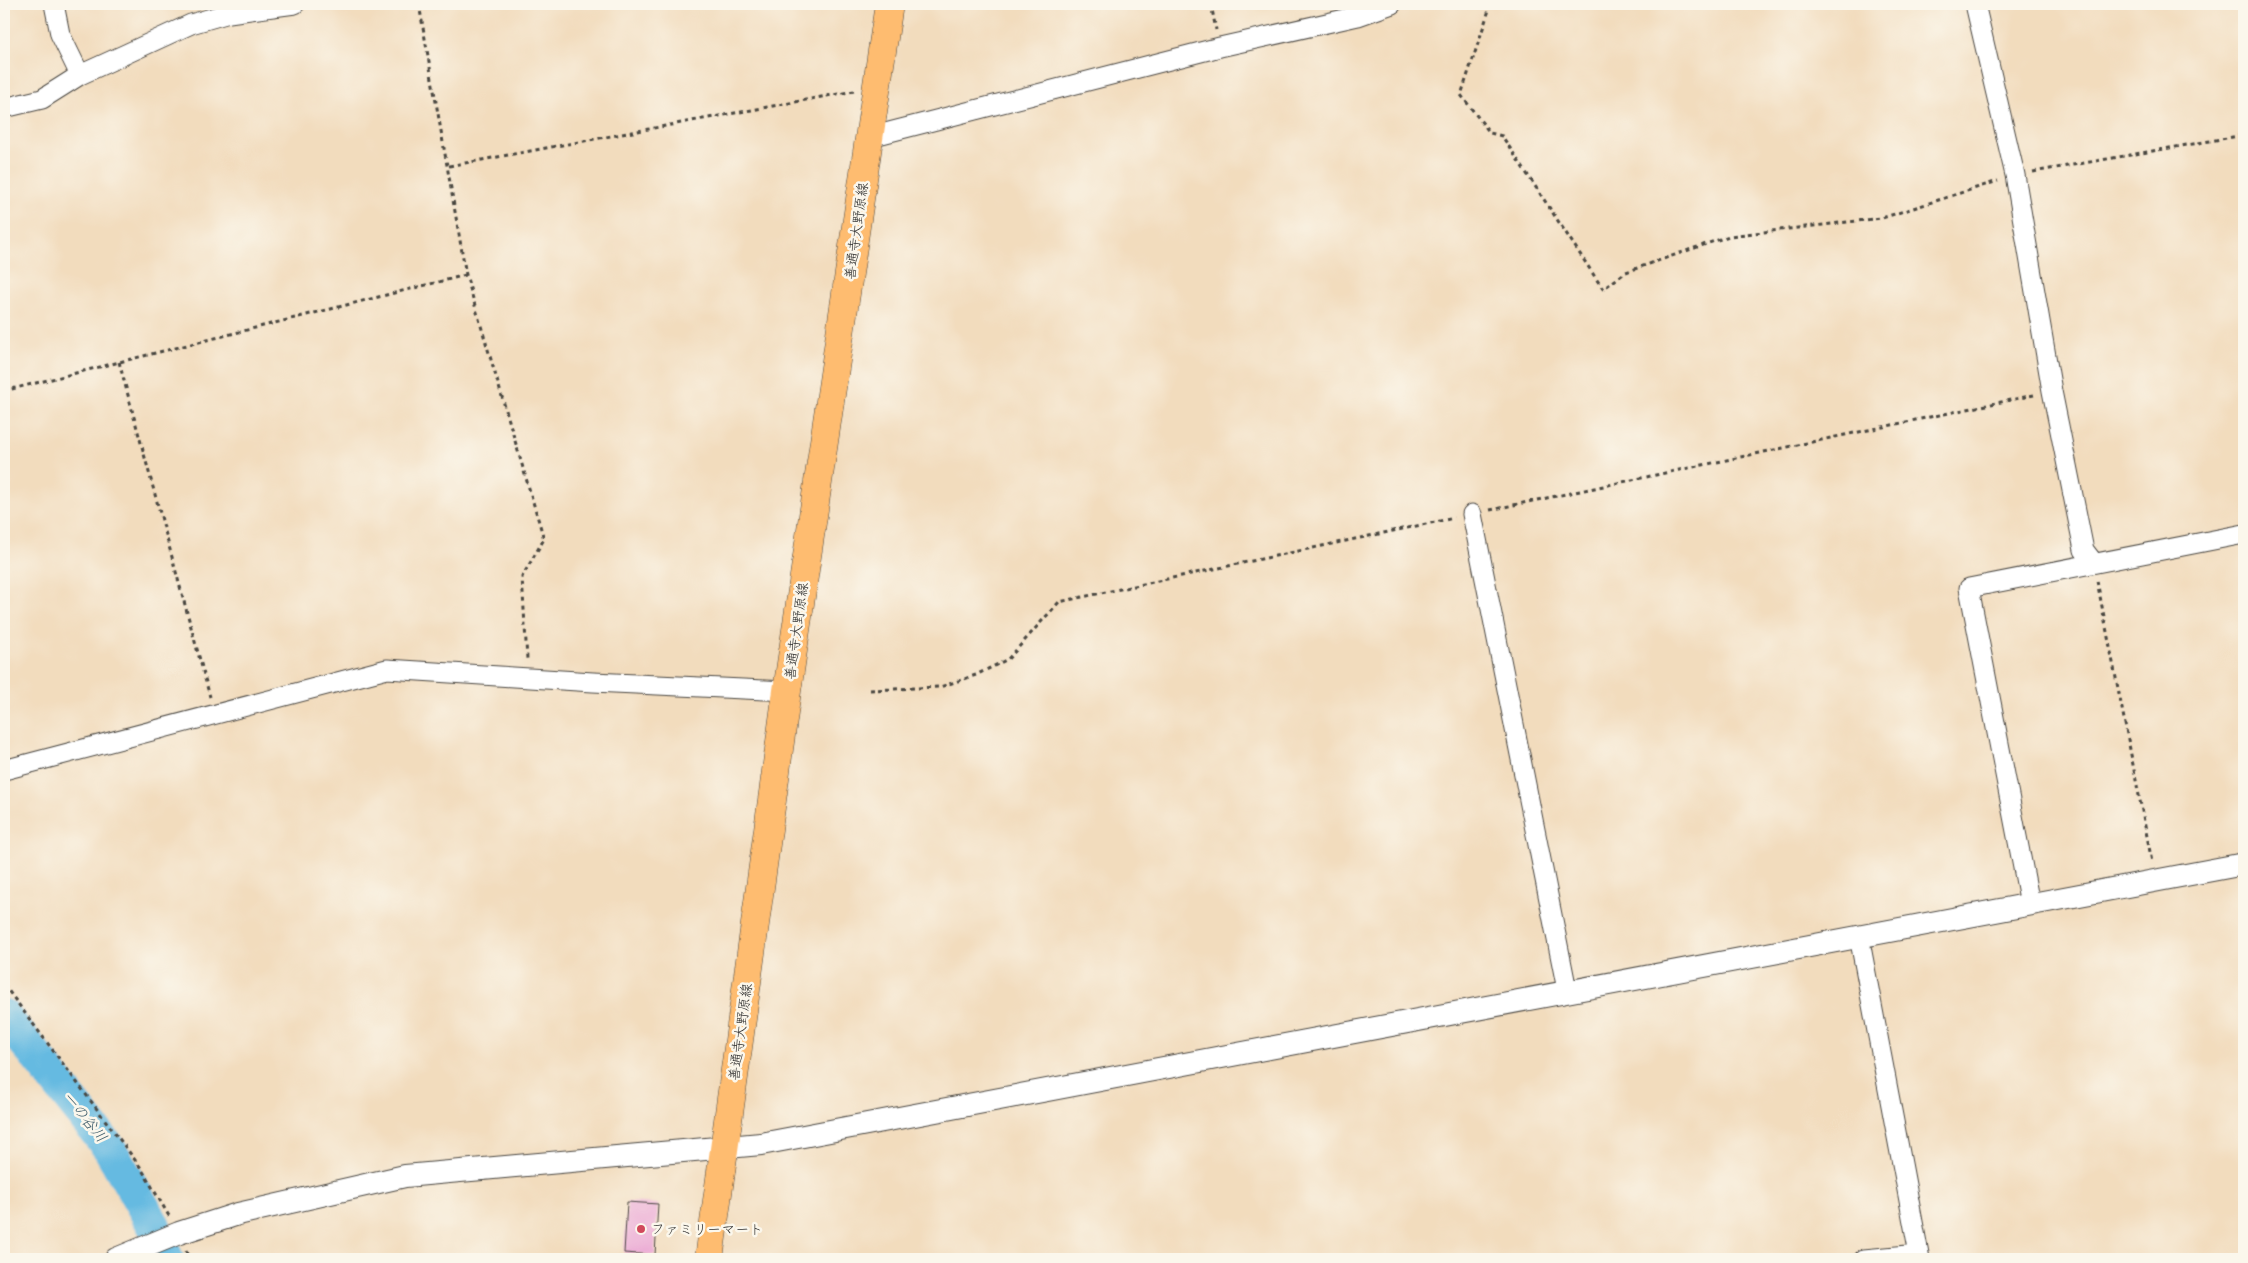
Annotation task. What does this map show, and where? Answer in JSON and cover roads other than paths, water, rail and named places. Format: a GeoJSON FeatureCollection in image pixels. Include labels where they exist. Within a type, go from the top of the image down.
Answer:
{"type":"FeatureCollection","features":[{"type":"Feature","properties":{"kind":"main road","name":"善通寺大野原線"},"geometry":{"type":"LineString","coordinates":[[709,1259],[787,691],[889,4]]}},
{"type":"Feature","properties":{"kind":"street"},"geometry":{"type":"LineString","coordinates":[[54,4],[60,34],[80,75]]}},
{"type":"Feature","properties":{"kind":"street"},"geometry":{"type":"LineString","coordinates":[[4,108],[42,98],[80,75],[192,24],[229,13],[295,4]]}},
{"type":"Feature","properties":{"kind":"street"},"geometry":{"type":"LineString","coordinates":[[870,137],[1220,47],[1358,16],[1392,4]]}},
{"type":"Feature","properties":{"kind":"street"},"geometry":{"type":"LineString","coordinates":[[1975,4],[2015,176],[2052,391],[2084,550],[2094,563]]}},
{"type":"Feature","properties":{"kind":"street"},"geometry":{"type":"LineString","coordinates":[[1472,514],[1567,990]]}},
{"type":"Feature","properties":{"kind":"street"},"geometry":{"type":"LineString","coordinates":[[2030,904],[1969,588],[2244,534]]}},
{"type":"Feature","properties":{"kind":"street"},"geometry":{"type":"LineString","coordinates":[[4,770],[387,670],[787,691]]}},
{"type":"Feature","properties":{"kind":"street"},"geometry":{"type":"LineString","coordinates":[[116,1259],[179,1233],[238,1214],[404,1176],[723,1149],[781,1140],[1567,990],[2244,864]]}},
{"type":"Feature","properties":{"kind":"street"},"geometry":{"type":"LineString","coordinates":[[1859,936],[1920,1257],[1864,1259]]}},
{"type":"Feature","properties":{"kind":"waterway","name":"一の谷川"},"geometry":{"type":"LineString","coordinates":[[4,1016],[110,1149],[154,1226]]}},
{"type":"Feature","properties":{"kind":"waterway","name":"一の谷川"},"geometry":{"type":"LineString","coordinates":[[165,1254],[167,1259]]}},
{"type":"Feature","properties":{"kind":"place","name":"ファミリーマート"},"geometry":{"type":"Point","coordinates":[641,1229]}}]}
